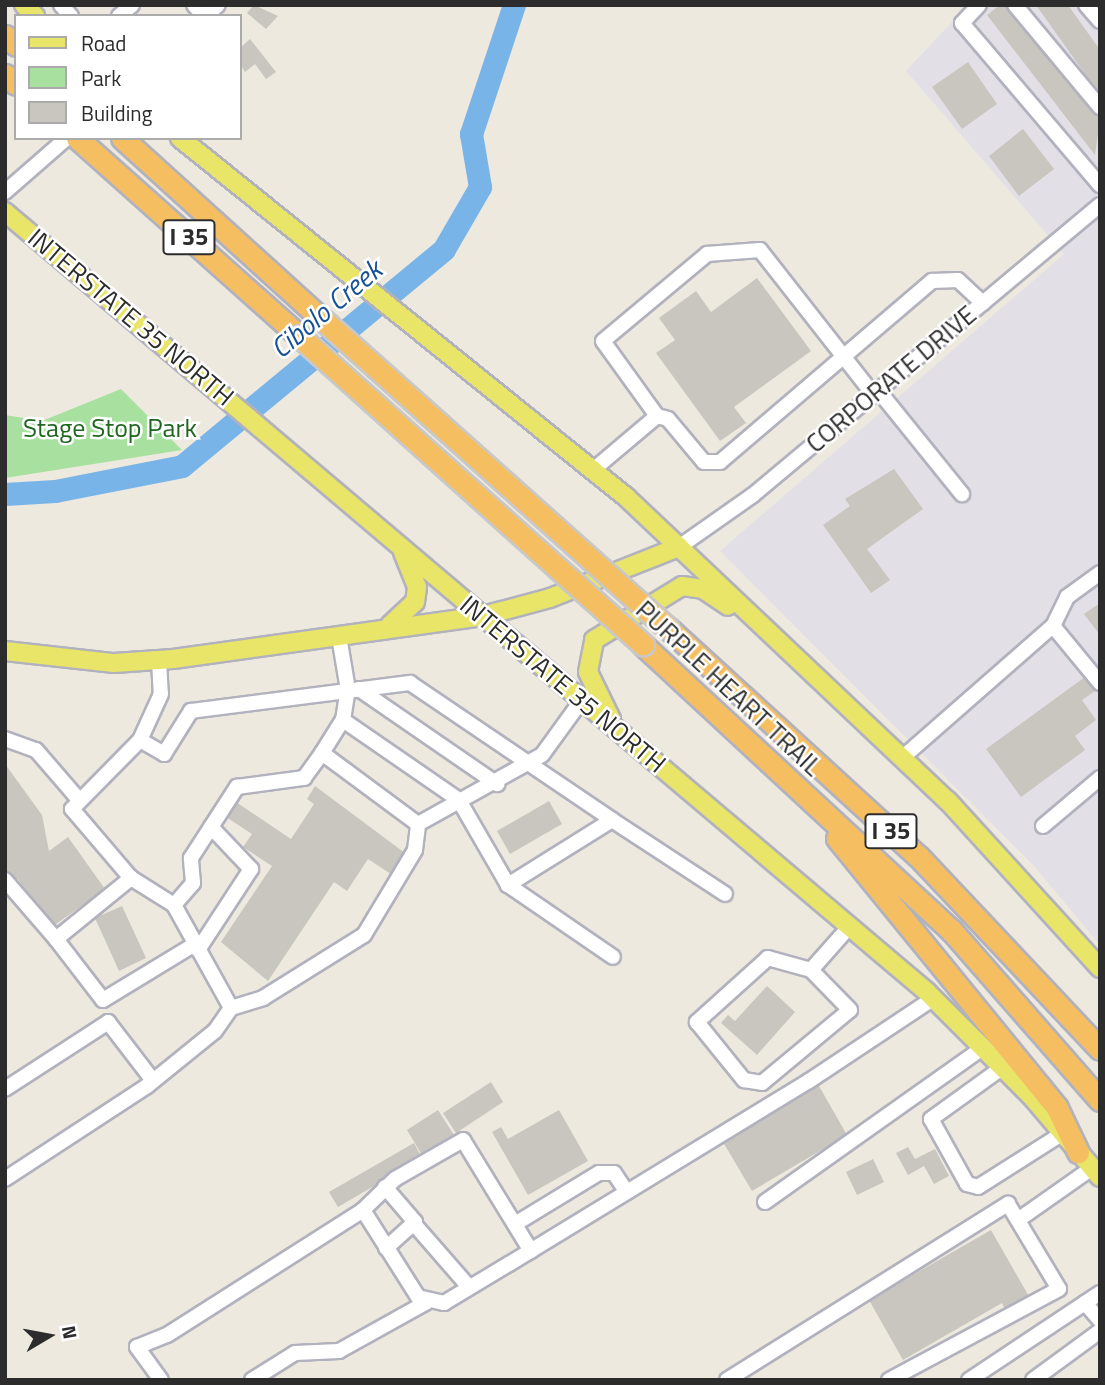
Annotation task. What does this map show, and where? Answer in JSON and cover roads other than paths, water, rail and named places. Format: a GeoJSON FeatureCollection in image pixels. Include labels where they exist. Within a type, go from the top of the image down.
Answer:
{"type":"FeatureCollection","features":[{"type":"Feature","properties":{"kind":"highway","name":"PURPLE HEART TRAIL"},"geometry":{"type":"LineString","coordinates":[[79,140],[643,645],[794,789],[951,930],[1100,1100]]}},
{"type":"Feature","properties":{"kind":"highway","name":"PURPLE HEART TRAIL"},"geometry":{"type":"LineString","coordinates":[[124,140],[918,856],[1100,1049]]}},
{"type":"Feature","properties":{"kind":"highway"},"geometry":{"type":"LineString","coordinates":[[794,789],[950,971],[1057,1108],[1090,1166]]}},
{"type":"Feature","properties":{"kind":"main road"},"geometry":{"type":"LineString","coordinates":[[183,140],[593,470],[679,547],[998,850],[1100,968]]}},
{"type":"Feature","properties":{"kind":"main road","name":"INTERSTATE 35 NORTH"},"geometry":{"type":"LineString","coordinates":[[5,212],[112,299],[399,547],[934,998],[1003,1067],[1090,1166]]}},
{"type":"Feature","properties":{"kind":"main road"},"geometry":{"type":"LineString","coordinates":[[380,631],[407,616],[415,603],[412,571],[399,547]]}},
{"type":"Feature","properties":{"kind":"main road"},"geometry":{"type":"LineString","coordinates":[[5,651],[114,663],[159,660],[482,616],[573,589],[679,547]]}},
{"type":"Feature","properties":{"kind":"main road"},"geometry":{"type":"LineString","coordinates":[[618,731],[593,688],[588,653],[594,640],[665,590],[703,589],[771,635]]}},
{"type":"Feature","properties":{"kind":"street"},"geometry":{"type":"LineString","coordinates":[[979,5],[962,23],[1100,186]]}},
{"type":"Feature","properties":{"kind":"street"},"geometry":{"type":"LineString","coordinates":[[1015,5],[1100,107]]}},
{"type":"Feature","properties":{"kind":"street"},"geometry":{"type":"LineString","coordinates":[[1086,5],[1100,21]]}},
{"type":"Feature","properties":{"kind":"street"},"geometry":{"type":"LineString","coordinates":[[5,192],[65,140]]}},
{"type":"Feature","properties":{"kind":"street","name":"CORPORATE DRIVE"},"geometry":{"type":"LineString","coordinates":[[679,547],[875,392],[1100,205]]}},
{"type":"Feature","properties":{"kind":"street"},"geometry":{"type":"LineString","coordinates":[[962,494],[875,392],[842,358],[760,250],[707,254],[603,341],[657,416],[668,419],[704,462],[720,462],[842,358],[932,281],[958,280],[983,303]]}},
{"type":"Feature","properties":{"kind":"street"},"geometry":{"type":"LineString","coordinates":[[593,470],[657,416]]}},
{"type":"Feature","properties":{"kind":"street"},"geometry":{"type":"LineString","coordinates":[[902,758],[1054,626],[1067,597],[1100,573]]}},
{"type":"Feature","properties":{"kind":"street"},"geometry":{"type":"LineString","coordinates":[[1054,626],[1100,682]]}},
{"type":"Feature","properties":{"kind":"street"},"geometry":{"type":"LineString","coordinates":[[174,905],[193,883],[191,858],[237,787],[304,778],[343,720],[354,689],[339,636]]}},
{"type":"Feature","properties":{"kind":"street"},"geometry":{"type":"LineString","coordinates":[[159,660],[161,694],[140,740],[72,810],[131,878],[174,905],[230,1008]]}},
{"type":"Feature","properties":{"kind":"street"},"geometry":{"type":"LineString","coordinates":[[140,740],[164,754],[191,711],[410,683],[725,894]]}},
{"type":"Feature","properties":{"kind":"street"},"geometry":{"type":"LineString","coordinates":[[354,689],[498,784]]}},
{"type":"Feature","properties":{"kind":"street"},"geometry":{"type":"LineString","coordinates":[[418,824],[459,800],[498,784],[529,764],[558,738],[582,700]]}},
{"type":"Feature","properties":{"kind":"street"},"geometry":{"type":"LineString","coordinates":[[343,720],[459,800],[508,885],[613,957]]}},
{"type":"Feature","properties":{"kind":"street"},"geometry":{"type":"LineString","coordinates":[[5,739],[36,750],[80,801]]}},
{"type":"Feature","properties":{"kind":"street"},"geometry":{"type":"LineString","coordinates":[[322,753],[418,824]]}},
{"type":"Feature","properties":{"kind":"street"},"geometry":{"type":"LineString","coordinates":[[1043,827],[1100,778]]}},
{"type":"Feature","properties":{"kind":"street"},"geometry":{"type":"LineString","coordinates":[[508,885],[612,820]]}},
{"type":"Feature","properties":{"kind":"street"},"geometry":{"type":"LineString","coordinates":[[5,1179],[215,1031],[230,1008],[263,998],[364,935],[415,850],[418,824]]}},
{"type":"Feature","properties":{"kind":"street"},"geometry":{"type":"LineString","coordinates":[[103,1000],[197,947],[251,869],[211,827]]}},
{"type":"Feature","properties":{"kind":"street"},"geometry":{"type":"LineString","coordinates":[[55,939],[131,878]]}},
{"type":"Feature","properties":{"kind":"street"},"geometry":{"type":"LineString","coordinates":[[5,880],[103,1000],[108,1022],[151,1078]]}},
{"type":"Feature","properties":{"kind":"street"},"geometry":{"type":"LineString","coordinates":[[811,970],[849,927]]}},
{"type":"Feature","properties":{"kind":"street"},"geometry":{"type":"LineString","coordinates":[[768,958],[811,970],[850,1010],[762,1083],[744,1080],[697,1022],[768,958]]}},
{"type":"Feature","properties":{"kind":"street"},"geometry":{"type":"LineString","coordinates":[[252,1380],[295,1353],[339,1350],[427,1302],[444,1303],[628,1192],[934,998]]}},
{"type":"Feature","properties":{"kind":"street"},"geometry":{"type":"LineString","coordinates":[[5,1089],[108,1022]]}},
{"type":"Feature","properties":{"kind":"street"},"geometry":{"type":"LineString","coordinates":[[765,1202],[984,1047]]}},
{"type":"Feature","properties":{"kind":"street"},"geometry":{"type":"LineString","coordinates":[[1003,1067],[931,1119],[967,1184],[978,1186],[1063,1133]]}},
{"type":"Feature","properties":{"kind":"street"},"geometry":{"type":"LineString","coordinates":[[160,1380],[137,1347],[167,1335],[363,1210],[386,1187],[463,1140],[531,1251]]}},
{"type":"Feature","properties":{"kind":"street"},"geometry":{"type":"LineString","coordinates":[[1018,1220],[1090,1166]]}},
{"type":"Feature","properties":{"kind":"street"},"geometry":{"type":"LineString","coordinates":[[515,1224],[599,1173],[614,1173],[628,1192]]}},
{"type":"Feature","properties":{"kind":"street"},"geometry":{"type":"LineString","coordinates":[[386,1187],[415,1225],[470,1287]]}},
{"type":"Feature","properties":{"kind":"street"},"geometry":{"type":"LineString","coordinates":[[732,1379],[1008,1203],[1072,1311]]}},
{"type":"Feature","properties":{"kind":"street"},"geometry":{"type":"LineString","coordinates":[[363,1210],[386,1248],[427,1302]]}},
{"type":"Feature","properties":{"kind":"street"},"geometry":{"type":"LineString","coordinates":[[386,1248],[415,1225]]}},
{"type":"Feature","properties":{"kind":"street"},"geometry":{"type":"LineString","coordinates":[[892,1379],[1059,1289]]}},
{"type":"Feature","properties":{"kind":"street"},"geometry":{"type":"LineString","coordinates":[[969,1380],[1100,1293]]}},
{"type":"Feature","properties":{"kind":"street"},"geometry":{"type":"LineString","coordinates":[[1085,1303],[1100,1320]]}},
{"type":"Feature","properties":{"kind":"street"},"geometry":{"type":"LineString","coordinates":[[1033,1380],[1100,1331]]}},
{"type":"Feature","properties":{"kind":"waterway","name":"Cibolo Creek"},"geometry":{"type":"LineString","coordinates":[[5,494],[55,491],[182,466],[444,249],[480,187],[471,134],[514,5]]}},
{"type":"Feature","properties":{"kind":"park label","name":"Stage Stop Park"},"geometry":{"type":"Point","coordinates":[110,428]}}]}
